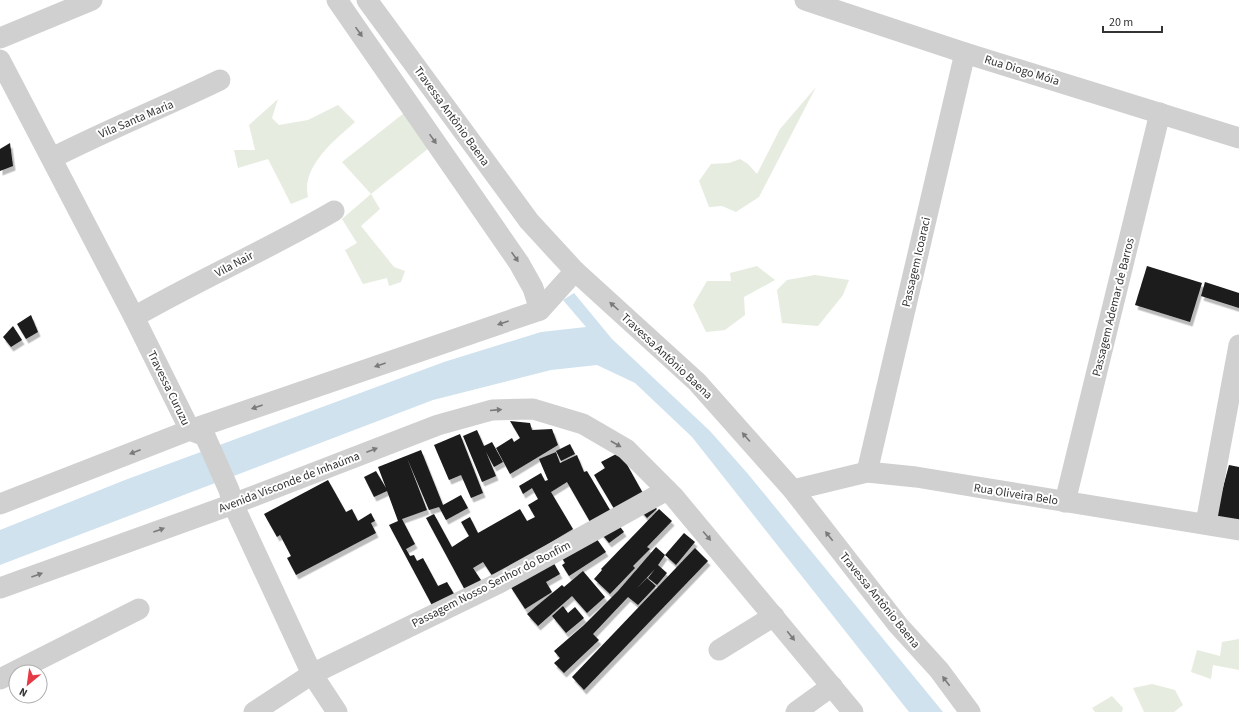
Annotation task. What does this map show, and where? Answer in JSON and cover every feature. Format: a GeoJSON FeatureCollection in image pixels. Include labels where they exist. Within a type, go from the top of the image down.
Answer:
{"type":"FeatureCollection","features":[{"type":"Feature","properties":{"kind":"street"},"geometry":{"type":"LineString","coordinates":[[0,38],[92,0]]}},
{"type":"Feature","properties":{"kind":"street"},"geometry":{"type":"LineString","coordinates":[[337,0],[527,276],[540,310]]}},
{"type":"Feature","properties":{"kind":"street","name":"Travessa Antônio Baena"},"geometry":{"type":"LineString","coordinates":[[367,0],[529,221],[575,271],[697,382],[793,490],[898,625],[939,670],[970,712]]}},
{"type":"Feature","properties":{"kind":"street","name":"Rua Diogo Móia"},"geometry":{"type":"LineString","coordinates":[[805,0],[964,53],[1239,138]]}},
{"type":"Feature","properties":{"kind":"street","name":"Passagem Icoaraci"},"geometry":{"type":"LineString","coordinates":[[867,472],[964,53]]}},
{"type":"Feature","properties":{"kind":"street","name":"Travessa Curuzu"},"geometry":{"type":"LineString","coordinates":[[0,60],[134,317],[231,497],[312,674],[337,712]]}},
{"type":"Feature","properties":{"kind":"street","name":"Vila Santa Maria"},"geometry":{"type":"LineString","coordinates":[[52,158],[94,137],[142,118],[220,80]]}},
{"type":"Feature","properties":{"kind":"street","name":"Passagem Ademar de Barros"},"geometry":{"type":"LineString","coordinates":[[1065,502],[1160,113]]}},
{"type":"Feature","properties":{"kind":"street","name":"Vila Nair"},"geometry":{"type":"LineString","coordinates":[[134,317],[176,293],[284,239],[334,211]]}},
{"type":"Feature","properties":{"kind":"street"},"geometry":{"type":"LineString","coordinates":[[502,238],[529,221]]}},
{"type":"Feature","properties":{"kind":"street"},"geometry":{"type":"LineString","coordinates":[[0,504],[540,310],[575,271]]}},
{"type":"Feature","properties":{"kind":"street"},"geometry":{"type":"LineString","coordinates":[[1206,523],[1239,345]]}},
{"type":"Feature","properties":{"kind":"street","name":"Avenida Visconde de Inhaúma"},"geometry":{"type":"LineString","coordinates":[[0,588],[231,497],[438,426],[492,410],[533,409],[583,424],[626,449],[667,490]]}},
{"type":"Feature","properties":{"kind":"street","name":"Rua Oliveira Belo"},"geometry":{"type":"LineString","coordinates":[[793,490],[867,472],[916,478],[1206,523],[1239,530]]}},
{"type":"Feature","properties":{"kind":"street"},"geometry":{"type":"LineString","coordinates":[[667,490],[774,616],[852,712]]}},
{"type":"Feature","properties":{"kind":"street","name":"Passagem Nosso Senhor do Bonfim"},"geometry":{"type":"LineString","coordinates":[[254,712],[312,674],[499,583],[667,490]]}},
{"type":"Feature","properties":{"kind":"street"},"geometry":{"type":"LineString","coordinates":[[0,679],[139,609]]}},
{"type":"Feature","properties":{"kind":"street"},"geometry":{"type":"LineString","coordinates":[[719,650],[774,616]]}},
{"type":"Feature","properties":{"kind":"street"},"geometry":{"type":"LineString","coordinates":[[796,712],[832,686]]}},
{"type":"Feature","properties":{"kind":"shaded area"},"geometry":{"type":"Polygon","coordinates":[[[816,87],[759,197],[736,212],[722,206],[709,207],[699,181],[711,164],[729,163],[740,159],[748,164],[757,174],[780,129],[816,87]]]}},
{"type":"Feature","properties":{"kind":"shaded area"},"geometry":{"type":"Polygon","coordinates":[[[278,99],[272,118],[279,125],[308,120],[338,105],[355,122],[329,145],[315,164],[307,186],[308,197],[291,204],[268,159],[238,168],[234,150],[255,150],[249,125],[278,99]]]}},
{"type":"Feature","properties":{"kind":"shaded area"},"geometry":{"type":"Polygon","coordinates":[[[408,110],[429,148],[371,194],[342,162],[408,110]]]}},
{"type":"Feature","properties":{"kind":"shaded area"},"geometry":{"type":"Polygon","coordinates":[[[371,194],[380,209],[361,226],[394,267],[405,271],[401,282],[389,286],[387,278],[363,284],[345,250],[357,243],[342,219],[371,194]]]}},
{"type":"Feature","properties":{"kind":"shaded area"},"geometry":{"type":"Polygon","coordinates":[[[757,266],[775,280],[744,297],[745,315],[725,330],[706,332],[693,305],[707,281],[731,281],[730,273],[757,266]]]}},
{"type":"Feature","properties":{"kind":"shaded area"},"geometry":{"type":"Polygon","coordinates":[[[815,275],[849,280],[843,295],[818,326],[782,323],[777,290],[787,280],[815,275]]]}},
{"type":"Feature","properties":{"kind":"shaded area"},"geometry":{"type":"Polygon","coordinates":[[[1239,639],[1239,670],[1213,665],[1211,679],[1191,672],[1197,650],[1220,656],[1222,642],[1239,639]]]}},
{"type":"Feature","properties":{"kind":"shaded area"},"geometry":{"type":"Polygon","coordinates":[[[1152,684],[1175,690],[1183,705],[1174,712],[1144,712],[1133,688],[1152,684]]]}},
{"type":"Feature","properties":{"kind":"shaded area"},"geometry":{"type":"Polygon","coordinates":[[[1112,696],[1123,708],[1122,712],[1095,712],[1092,708],[1112,696]]]}},
{"type":"Feature","properties":{"kind":"water"},"geometry":{"type":"Polygon","coordinates":[[[574,293],[612,339],[710,431],[748,474],[943,712],[909,712],[692,437],[635,383],[597,365],[551,370],[433,400],[0,565],[0,530],[125,480],[444,362],[541,332],[586,327],[563,300],[574,293]]]}},
{"type":"Feature","properties":{"kind":"building"},"geometry":{"type":"Polygon","coordinates":[[[10,143],[13,166],[0,171],[0,149],[10,143]]]}},
{"type":"Feature","properties":{"kind":"building"},"geometry":{"type":"Polygon","coordinates":[[[1147,266],[1202,283],[1190,322],[1135,305],[1147,266]]]}},
{"type":"Feature","properties":{"kind":"building"},"geometry":{"type":"Polygon","coordinates":[[[1205,282],[1239,293],[1239,308],[1201,296],[1205,282]]]}},
{"type":"Feature","properties":{"kind":"building"},"geometry":{"type":"Polygon","coordinates":[[[31,315],[38,332],[26,339],[17,324],[31,315]]]}},
{"type":"Feature","properties":{"kind":"building"},"geometry":{"type":"Polygon","coordinates":[[[13,326],[22,340],[11,347],[3,337],[13,326]]]}},
{"type":"Feature","properties":{"kind":"building"},"geometry":{"type":"Polygon","coordinates":[[[510,421],[530,423],[532,430],[552,429],[558,445],[510,474],[496,448],[512,438],[514,442],[520,438],[510,421]]]}},
{"type":"Feature","properties":{"kind":"building"},"geometry":{"type":"Polygon","coordinates":[[[477,430],[484,446],[492,442],[503,462],[494,467],[486,452],[496,476],[482,482],[463,436],[477,430]]]}},
{"type":"Feature","properties":{"kind":"building"},"geometry":{"type":"Polygon","coordinates":[[[460,434],[483,493],[471,498],[461,475],[449,480],[434,445],[460,434]]]}},
{"type":"Feature","properties":{"kind":"building"},"geometry":{"type":"Polygon","coordinates":[[[570,444],[575,454],[561,461],[556,451],[570,444]]]}},
{"type":"Feature","properties":{"kind":"building"},"geometry":{"type":"Polygon","coordinates":[[[421,450],[443,505],[461,495],[468,508],[446,520],[439,507],[429,510],[407,458],[427,510],[402,519],[415,544],[406,549],[410,556],[414,555],[417,561],[423,558],[438,586],[447,582],[456,597],[434,609],[389,525],[398,521],[387,491],[374,497],[364,477],[376,471],[386,488],[378,467],[421,450]]]}},
{"type":"Feature","properties":{"kind":"building"},"geometry":{"type":"Polygon","coordinates":[[[556,452],[560,463],[577,455],[584,472],[587,471],[613,515],[593,527],[567,482],[551,492],[573,529],[493,577],[483,562],[473,568],[483,583],[466,592],[426,518],[434,514],[452,547],[469,536],[461,522],[470,517],[478,533],[520,509],[527,521],[535,517],[528,505],[538,499],[532,488],[523,494],[519,486],[541,473],[545,481],[548,480],[539,459],[556,452]]]}},
{"type":"Feature","properties":{"kind":"building"},"geometry":{"type":"Polygon","coordinates":[[[620,452],[644,495],[616,512],[594,475],[605,468],[601,462],[620,452]]]}},
{"type":"Feature","properties":{"kind":"building"},"geometry":{"type":"Polygon","coordinates":[[[1229,465],[1239,467],[1239,526],[1214,521],[1229,465]]]}},
{"type":"Feature","properties":{"kind":"building"},"geometry":{"type":"Polygon","coordinates":[[[328,480],[346,512],[352,509],[358,521],[371,513],[375,521],[371,523],[376,533],[296,575],[287,558],[291,556],[280,535],[277,537],[264,514],[328,480]]]}},
{"type":"Feature","properties":{"kind":"building"},"geometry":{"type":"Polygon","coordinates":[[[649,501],[657,509],[647,518],[640,510],[649,501]]]}},
{"type":"Feature","properties":{"kind":"building"},"geometry":{"type":"Polygon","coordinates":[[[659,509],[672,521],[647,547],[650,549],[633,566],[635,568],[610,594],[594,579],[602,570],[601,569],[659,509]]]}},
{"type":"Feature","properties":{"kind":"building"},"geometry":{"type":"Polygon","coordinates":[[[615,520],[624,532],[609,543],[600,532],[615,520]]]}},
{"type":"Feature","properties":{"kind":"building"},"geometry":{"type":"Polygon","coordinates":[[[684,533],[695,542],[676,565],[665,555],[684,533]]]}},
{"type":"Feature","properties":{"kind":"building"},"geometry":{"type":"Polygon","coordinates":[[[594,535],[606,552],[569,576],[562,565],[565,563],[561,557],[594,535]]]}},
{"type":"Feature","properties":{"kind":"building"},"geometry":{"type":"Polygon","coordinates":[[[656,547],[665,555],[658,565],[667,573],[657,585],[648,578],[655,569],[637,588],[647,578],[656,586],[638,605],[628,597],[593,634],[599,640],[564,673],[554,663],[560,658],[554,651],[584,625],[618,591],[656,547]]]}},
{"type":"Feature","properties":{"kind":"building"},"geometry":{"type":"Polygon","coordinates":[[[695,548],[708,561],[584,690],[572,677],[695,548]]]}},
{"type":"Feature","properties":{"kind":"building"},"geometry":{"type":"Polygon","coordinates":[[[552,560],[560,574],[546,582],[552,592],[525,609],[510,586],[552,560]]]}},
{"type":"Feature","properties":{"kind":"building"},"geometry":{"type":"Polygon","coordinates":[[[583,571],[605,597],[587,613],[572,596],[538,626],[527,614],[562,585],[564,587],[583,571]]]}},
{"type":"Feature","properties":{"kind":"building"},"geometry":{"type":"Polygon","coordinates":[[[563,606],[568,613],[575,607],[584,618],[566,633],[552,616],[563,606]]]}}]}
